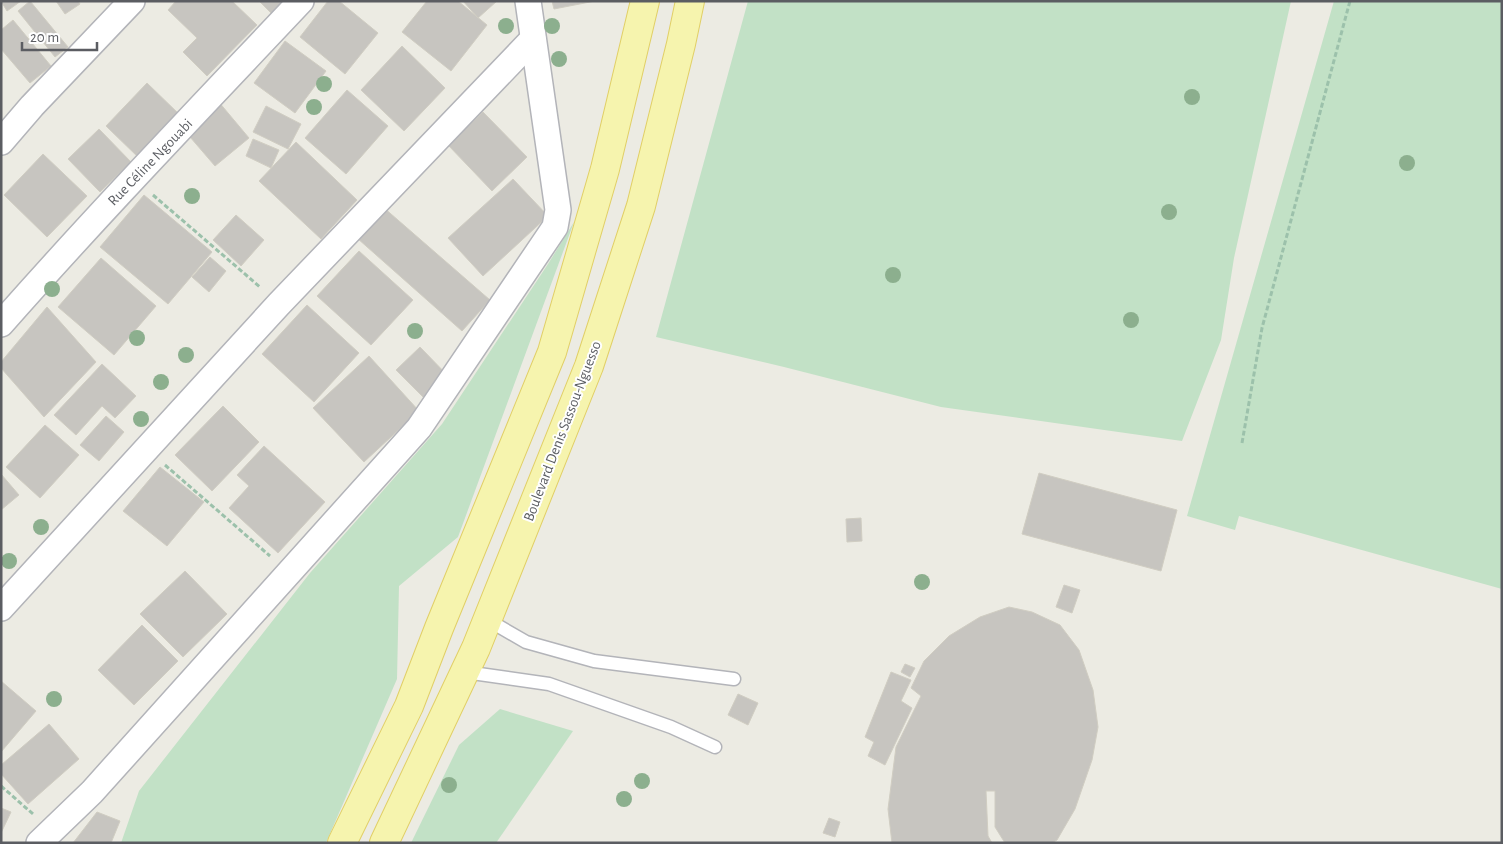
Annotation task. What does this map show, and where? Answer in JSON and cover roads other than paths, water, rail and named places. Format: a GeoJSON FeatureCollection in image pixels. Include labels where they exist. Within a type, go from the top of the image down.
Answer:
{"type":"FeatureCollection","features":[{"type":"Feature","properties":{"kind":"main road"},"geometry":{"type":"LineString","coordinates":[[342,843],[409,706],[552,352],[605,169],[645,1]]}},
{"type":"Feature","properties":{"kind":"main road","name":"Boulevard Denis Sassou-Nguesso"},"geometry":{"type":"LineString","coordinates":[[384,843],[488,620],[592,356],[641,206],[690,1]]}},
{"type":"Feature","properties":{"kind":"main road"},"geometry":{"type":"LineString","coordinates":[[439,628],[476,648]]}},
{"type":"Feature","properties":{"kind":"street"},"geometry":{"type":"LineString","coordinates":[[1,142],[32,106],[132,1]]}},
{"type":"Feature","properties":{"kind":"street","name":"Rue Céline Ngouabi"},"geometry":{"type":"LineString","coordinates":[[1,324],[101,213],[135,179],[300,1]]}},
{"type":"Feature","properties":{"kind":"street"},"geometry":{"type":"LineString","coordinates":[[46,837],[92,792],[420,428],[555,227],[558,210],[528,1]]}},
{"type":"Feature","properties":{"kind":"street"},"geometry":{"type":"LineString","coordinates":[[1,608],[279,304],[533,39]]}},
{"type":"Feature","properties":{"kind":"lane"},"geometry":{"type":"LineString","coordinates":[[488,620],[526,642],[594,661],[734,679]]}},
{"type":"Feature","properties":{"kind":"lane"},"geometry":{"type":"LineString","coordinates":[[465,672],[549,684],[671,727],[715,747]]}}]}
